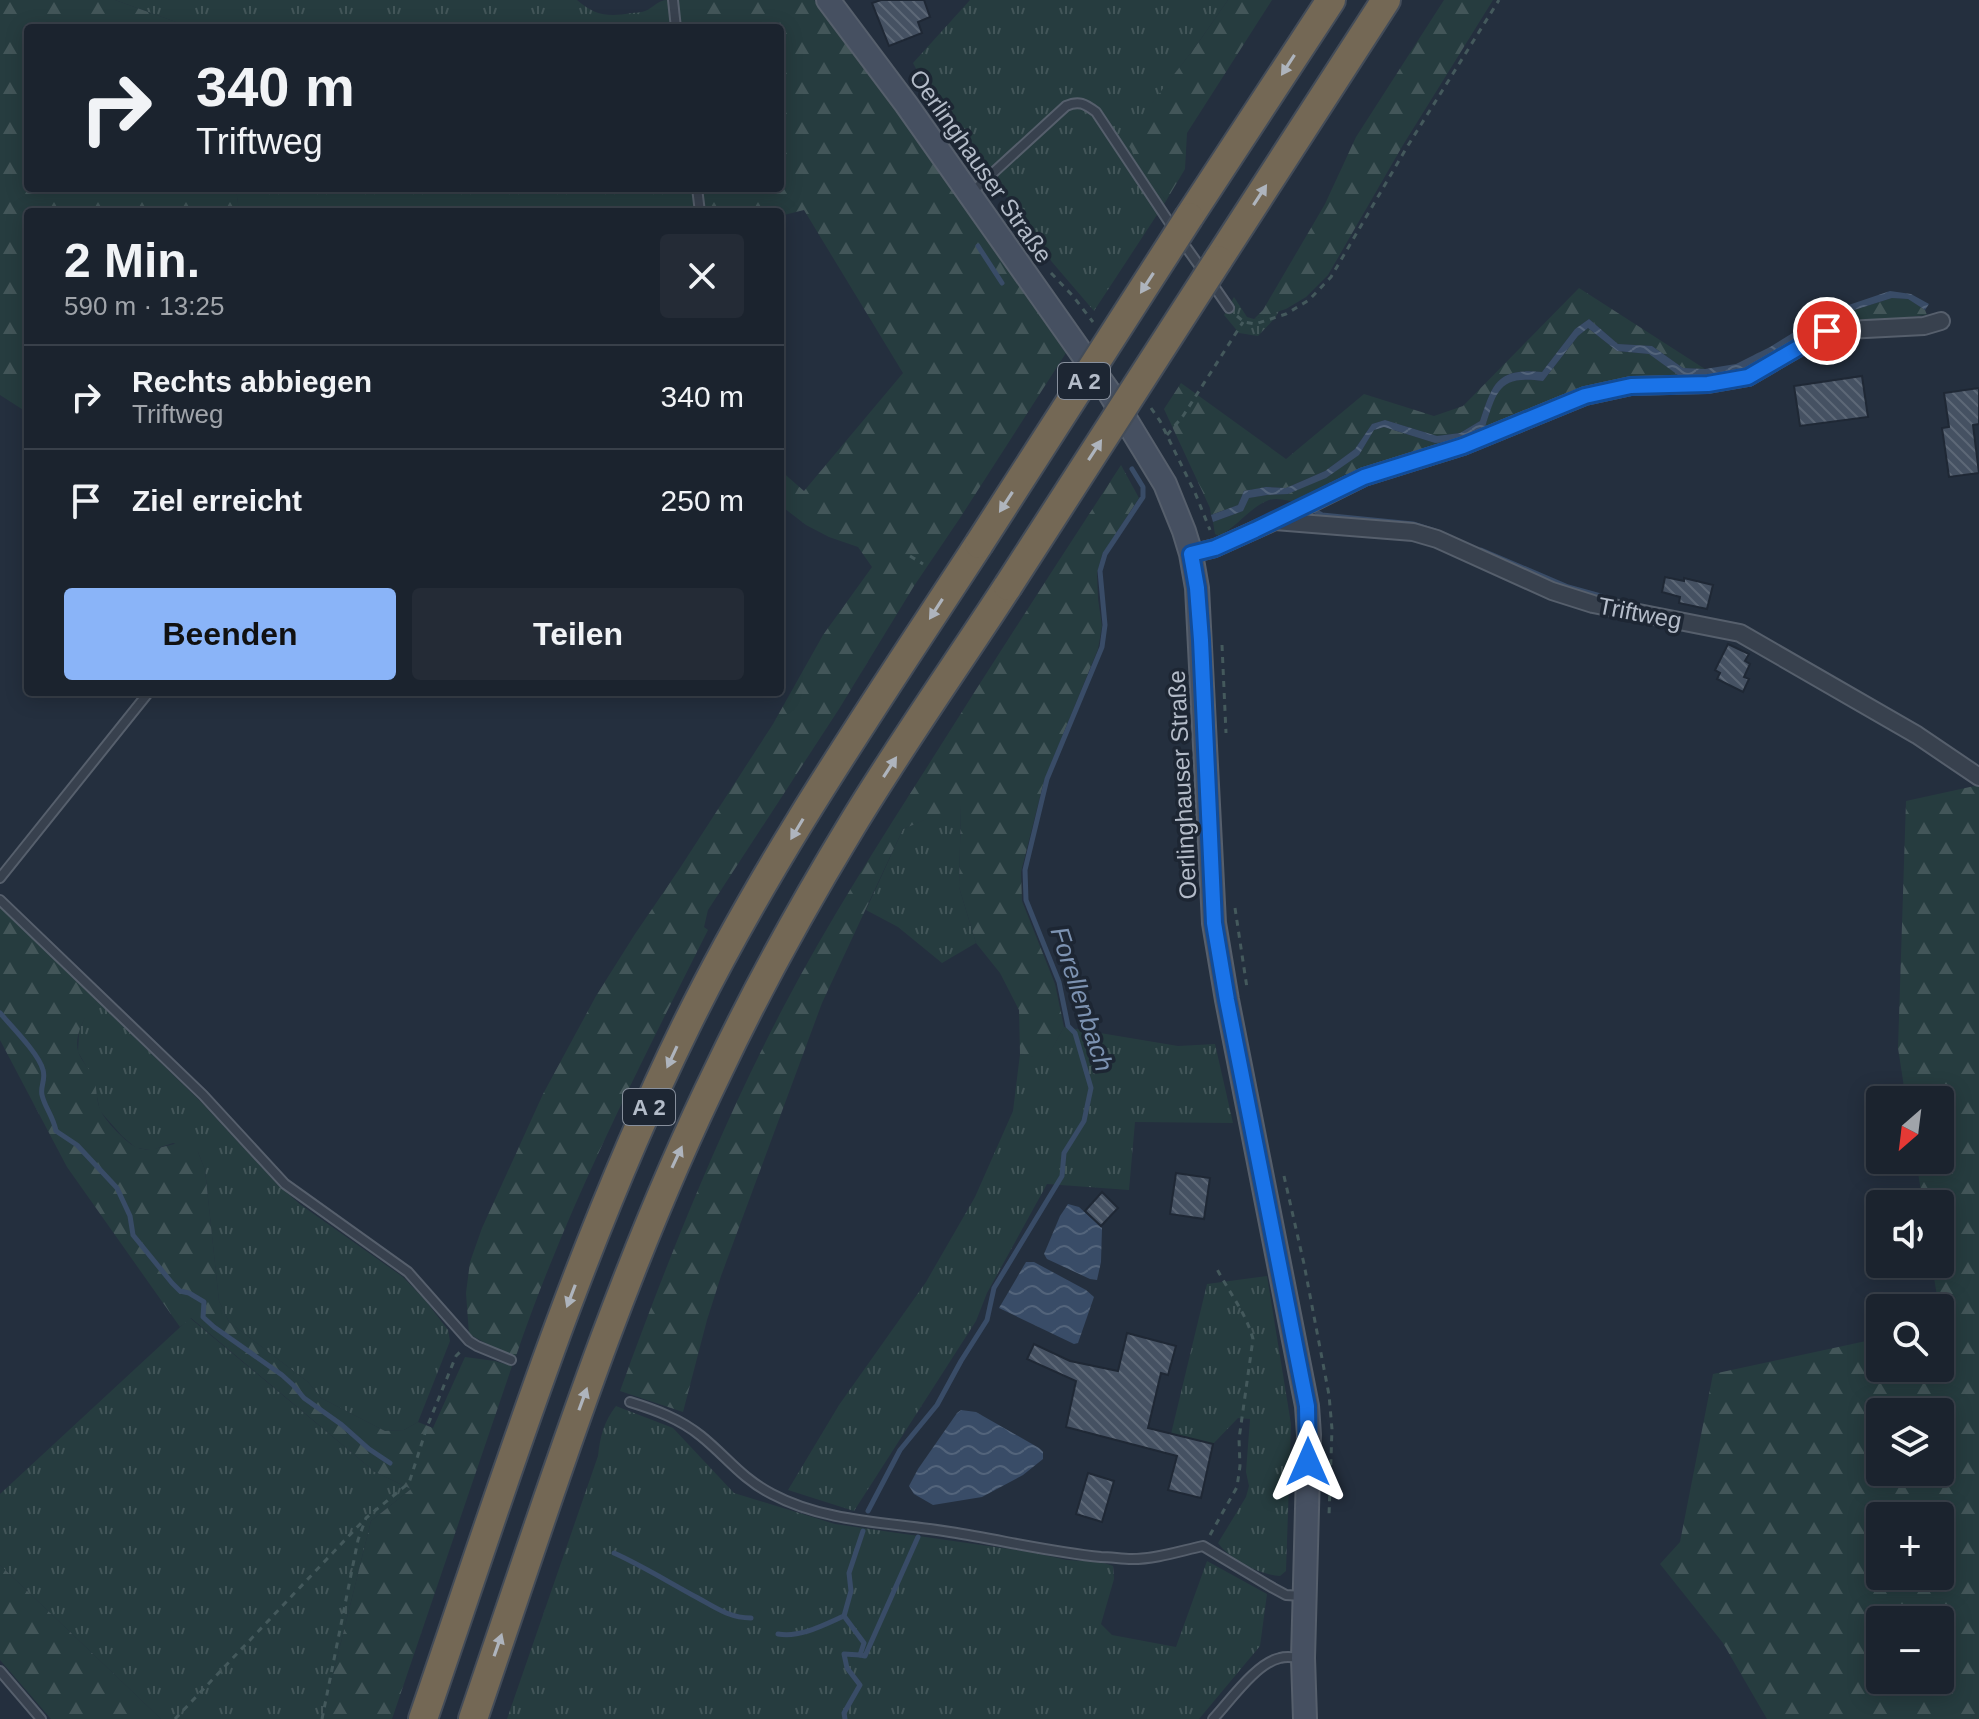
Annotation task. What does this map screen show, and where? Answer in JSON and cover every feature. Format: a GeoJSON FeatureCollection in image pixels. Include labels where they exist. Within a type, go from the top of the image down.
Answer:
{"type":"FeatureCollection","features":[{"type":"Feature","properties":{"kind":"highway","name":"A 2"},"geometry":{"type":"LineString","coordinates":[[423,1719],[555,1338],[625,1158],[687,1025],[766,879],[849,744],[1331,0]]}},
{"type":"Feature","properties":{"kind":"highway","name":"A 2"},"geometry":{"type":"LineString","coordinates":[[473,1719],[579,1408],[630,1270],[667,1180],[775,957],[853,823],[1386,0]]}},
{"type":"Feature","properties":{"kind":"main road","name":"Oerlinghauser Straße"},"geometry":{"type":"LineString","coordinates":[[828,0],[897,91],[1082,352],[1141,442],[1165,484],[1191,554],[1201,640],[1214,923],[1307,1406],[1305,1719]]}},
{"type":"Feature","properties":{"kind":"street","name":"Triftweg"},"geometry":{"type":"LineString","coordinates":[[1191,554],[1215,548],[1364,477],[1463,446],[1585,396],[1631,386],[1708,384],[1748,377],[1827,331],[1924,326],[1941,321]]}},
{"type":"Feature","properties":{"kind":"street","name":"Triftweg"},"geometry":{"type":"LineString","coordinates":[[1275,521],[1413,532],[1437,539],[1552,591],[1593,604],[1740,633],[1866,704],[1979,777]]}},
{"type":"Feature","properties":{"kind":"lane"},"geometry":{"type":"LineString","coordinates":[[673,0],[676,24]]}},
{"type":"Feature","properties":{"kind":"lane"},"geometry":{"type":"LineString","coordinates":[[970,194],[1066,106],[1084,103],[1096,112],[1229,308]]}},
{"type":"Feature","properties":{"kind":"lane"},"geometry":{"type":"LineString","coordinates":[[0,878],[146,696]]}},
{"type":"Feature","properties":{"kind":"lane"},"geometry":{"type":"LineString","coordinates":[[0,900],[203,1095],[285,1184],[408,1272],[469,1341],[511,1360]]}},
{"type":"Feature","properties":{"kind":"lane"},"geometry":{"type":"LineString","coordinates":[[630,1402],[680,1422],[702,1436],[748,1480],[802,1507],[832,1515],[1074,1554],[1131,1559],[1203,1546],[1286,1595],[1304,1596]]}},
{"type":"Feature","properties":{"kind":"lane"},"geometry":{"type":"LineString","coordinates":[[1213,1719],[1266,1664],[1281,1657],[1303,1658]]}},
{"type":"Feature","properties":{"kind":"lane"},"geometry":{"type":"LineString","coordinates":[[0,1671],[41,1719]]}},
{"type":"Feature","properties":{"kind":"path"},"geometry":{"type":"LineString","coordinates":[[1229,308],[1244,322],[1255,324],[1286,314],[1309,300],[1331,277],[1407,147],[1499,0]]}},
{"type":"Feature","properties":{"kind":"path"},"geometry":{"type":"LineString","coordinates":[[1167,435],[1183,416],[1244,322]]}},
{"type":"Feature","properties":{"kind":"path"},"geometry":{"type":"LineString","coordinates":[[910,556],[923,564]]}},
{"type":"Feature","properties":{"kind":"path"},"geometry":{"type":"LineString","coordinates":[[1203,1546],[1237,1487],[1239,1439],[1253,1339],[1249,1323],[1215,1265]]}},
{"type":"Feature","properties":{"kind":"path"},"geometry":{"type":"LineString","coordinates":[[175,1719],[366,1518],[409,1483],[427,1427],[456,1356],[469,1341]]}},
{"type":"Feature","properties":{"kind":"path"},"geometry":{"type":"LineString","coordinates":[[322,1719],[358,1540],[366,1518]]}},
{"type":"Feature","properties":{"kind":"green space"},"geometry":{"type":"Polygon","coordinates":[[[0,0],[115,0],[176,22],[180,24],[24,24],[24,192],[236,192],[238,208],[24,208],[24,410],[0,395],[0,0]]]}},
{"type":"Feature","properties":{"kind":"green space"},"geometry":{"type":"Polygon","coordinates":[[[115,0],[577,0],[596,12],[616,15],[644,11],[668,0],[671,24],[180,24],[115,0]]]}},
{"type":"Feature","properties":{"kind":"green space"},"geometry":{"type":"Polygon","coordinates":[[[677,0],[814,0],[912,130],[1066,353],[708,910],[704,927],[708,930],[580,1193],[516,1356],[469,1334],[466,1293],[470,1262],[482,1228],[543,1094],[596,996],[773,724],[823,635],[872,567],[858,547],[806,525],[784,508],[784,474],[804,491],[903,373],[804,210],[784,215],[784,208],[705,208],[703,192],[784,192],[784,24],[680,24],[677,0]]]}},
{"type":"Feature","properties":{"kind":"green space"},"geometry":{"type":"Polygon","coordinates":[[[970,0],[1228,0],[1125,139],[1166,201],[1094,311],[1052,262],[999,186],[981,167],[933,101],[913,63],[970,0]]]}},
{"type":"Feature","properties":{"kind":"green space"},"geometry":{"type":"Polygon","coordinates":[[[1228,0],[1272,0],[1187,133],[1185,169],[1166,201],[1124,139],[1228,0]]]}},
{"type":"Feature","properties":{"kind":"green space"},"geometry":{"type":"Polygon","coordinates":[[[1444,0],[1493,0],[1403,145],[1328,275],[1306,297],[1286,309],[1254,319],[1263,310],[1325,204],[1356,137],[1444,0]]]}},
{"type":"Feature","properties":{"kind":"green space"},"geometry":{"type":"Polygon","coordinates":[[[236,192],[694,192],[696,208],[238,208],[236,192]]]}},
{"type":"Feature","properties":{"kind":"green space"},"geometry":{"type":"Polygon","coordinates":[[[1579,288],[1705,369],[1683,368],[1652,346],[1618,344],[1589,319],[1575,329],[1542,372],[1515,373],[1499,381],[1493,388],[1480,421],[1460,433],[1437,436],[1385,420],[1372,424],[1355,449],[1325,471],[1286,488],[1244,491],[1238,505],[1211,515],[1164,409],[1181,383],[1286,459],[1364,394],[1434,416],[1463,406],[1579,288]]]}},
{"type":"Feature","properties":{"kind":"green space"},"geometry":{"type":"Polygon","coordinates":[[[1234,297],[1247,317],[1254,319],[1279,311],[1258,336],[1239,333],[1224,315],[1234,297]]]}},
{"type":"Feature","properties":{"kind":"green space"},"geometry":{"type":"Polygon","coordinates":[[[1892,298],[1908,299],[1925,310],[1927,315],[1827,326],[1733,375],[1635,380],[1297,502],[1269,500],[1226,532],[1219,536],[1215,534],[1213,522],[1243,511],[1248,498],[1288,494],[1359,455],[1374,430],[1384,427],[1435,443],[1485,427],[1502,388],[1517,380],[1543,381],[1578,336],[1588,328],[1617,351],[1649,354],[1679,375],[1706,376],[1775,352],[1826,319],[1892,298]]]}},
{"type":"Feature","properties":{"kind":"green space"},"geometry":{"type":"Polygon","coordinates":[[[1121,465],[1139,498],[1102,555],[1097,573],[1102,626],[1098,649],[1044,781],[1021,872],[1022,901],[1055,984],[1064,1027],[1046,1060],[1020,1054],[1019,1010],[1000,973],[976,943],[959,887],[961,805],[903,829],[822,1003],[721,1276],[683,1412],[620,1391],[716,1148],[801,974],[895,818],[1121,465]]]}},
{"type":"Feature","properties":{"kind":"green space"},"geometry":{"type":"Polygon","coordinates":[[[1979,785],[1979,1719],[1767,1719],[1723,1643],[1660,1564],[1680,1542],[1713,1374],[1866,1341],[1866,1382],[1954,1382],[1954,1294],[1937,1294],[1934,1278],[1954,1278],[1954,1190],[1921,1190],[1918,1174],[1954,1174],[1954,1086],[1904,1086],[1898,1048],[1906,801],[1979,785]]]}},
{"type":"Feature","properties":{"kind":"green space"},"geometry":{"type":"Polygon","coordinates":[[[961,804],[959,887],[976,943],[942,963],[898,927],[866,910],[903,829],[961,804]]]}},
{"type":"Feature","properties":{"kind":"green space"},"geometry":{"type":"Polygon","coordinates":[[[0,907],[97,1001],[82,1024],[77,1044],[79,1055],[94,1078],[99,1105],[106,1119],[122,1137],[138,1148],[150,1149],[186,1142],[198,1152],[205,1170],[219,1301],[229,1322],[308,1382],[321,1398],[385,1431],[404,1430],[418,1422],[433,1428],[465,1357],[512,1366],[392,1719],[322,1719],[371,1521],[411,1489],[375,1472],[191,1318],[180,1327],[67,1167],[0,1040],[0,907]]]}},
{"type":"Feature","properties":{"kind":"green space"},"geometry":{"type":"Polygon","coordinates":[[[97,1001],[200,1101],[279,1186],[403,1277],[448,1330],[450,1341],[418,1422],[404,1430],[385,1431],[321,1398],[308,1382],[229,1322],[219,1301],[205,1170],[198,1152],[173,1143],[152,1150],[136,1148],[100,1111],[93,1078],[78,1052],[79,1031],[87,1012],[97,1001]]]}},
{"type":"Feature","properties":{"kind":"green space"},"geometry":{"type":"Polygon","coordinates":[[[1064,1027],[1178,1046],[1215,1044],[1233,1123],[1135,1122],[1129,1190],[1047,1184],[987,1293],[976,1321],[854,1511],[788,1490],[839,1405],[926,1282],[975,1197],[1013,1111],[1020,1054],[1046,1059],[1064,1027]]]}},
{"type":"Feature","properties":{"kind":"green space"},"geometry":{"type":"Polygon","coordinates":[[[1267,1276],[1291,1424],[1286,1571],[1280,1576],[1246,1565],[1218,1543],[1246,1497],[1249,1486],[1246,1472],[1250,1419],[1238,1418],[1213,1444],[1171,1434],[1207,1284],[1267,1276]]]}},
{"type":"Feature","properties":{"kind":"green space"},"geometry":{"type":"Polygon","coordinates":[[[190,1318],[375,1472],[411,1489],[371,1521],[322,1719],[161,1719],[0,1565],[0,1494],[190,1318]]]}},
{"type":"Feature","properties":{"kind":"green space"},"geometry":{"type":"Polygon","coordinates":[[[616,1406],[673,1428],[734,1493],[835,1524],[1113,1566],[1114,1579],[1101,1624],[1112,1635],[1176,1647],[1207,1561],[1267,1594],[1260,1646],[1199,1719],[507,1719],[598,1456],[603,1430],[616,1406]]]}},
{"type":"Feature","properties":{"kind":"green space"},"geometry":{"type":"Polygon","coordinates":[[[0,1565],[161,1719],[51,1719],[0,1660],[0,1565]]]}},
{"type":"Feature","properties":{"kind":"water"},"geometry":{"type":"Polygon","coordinates":[[[1890,291],[1911,294],[1929,304],[1925,310],[1908,299],[1892,298],[1826,319],[1739,371],[1706,376],[1678,375],[1649,354],[1617,351],[1588,328],[1578,336],[1543,381],[1517,380],[1502,388],[1485,427],[1463,441],[1435,443],[1384,427],[1374,430],[1359,455],[1326,478],[1288,494],[1249,498],[1243,511],[1213,522],[1211,515],[1238,505],[1244,491],[1266,487],[1286,488],[1325,471],[1355,449],[1372,424],[1385,420],[1437,436],[1460,433],[1480,421],[1493,388],[1499,381],[1515,373],[1542,372],[1575,329],[1589,319],[1618,344],[1652,346],[1683,368],[1705,369],[1736,364],[1825,313],[1890,291]]]}},
{"type":"Feature","properties":{"kind":"water"},"geometry":{"type":"Polygon","coordinates":[[[1068,1204],[1079,1207],[1102,1228],[1097,1280],[1047,1259],[1044,1254],[1068,1204]]]}},
{"type":"Feature","properties":{"kind":"water"},"geometry":{"type":"Polygon","coordinates":[[[1026,1262],[1034,1262],[1094,1297],[1078,1343],[1074,1344],[999,1308],[1026,1262]]]}},
{"type":"Feature","properties":{"kind":"water"},"geometry":{"type":"Polygon","coordinates":[[[961,1410],[976,1412],[1039,1448],[1043,1459],[1023,1475],[982,1497],[933,1505],[914,1494],[909,1486],[961,1410]]]}},
{"type":"Feature","properties":{"kind":"building"},"geometry":{"type":"Polygon","coordinates":[[[881,0],[924,0],[930,17],[918,22],[922,33],[889,46],[872,3],[881,0]]]}},
{"type":"Feature","properties":{"kind":"building"},"geometry":{"type":"Polygon","coordinates":[[[1862,376],[1868,417],[1800,426],[1794,386],[1862,376]]]}},
{"type":"Feature","properties":{"kind":"building"},"geometry":{"type":"Polygon","coordinates":[[[1979,388],[1979,424],[1973,425],[1979,473],[1949,477],[1942,428],[1949,427],[1944,393],[1979,388]]]}},
{"type":"Feature","properties":{"kind":"building"},"geometry":{"type":"Polygon","coordinates":[[[1665,577],[1713,585],[1707,609],[1679,603],[1680,597],[1662,592],[1665,577]]]}},
{"type":"Feature","properties":{"kind":"building"},"geometry":{"type":"Polygon","coordinates":[[[1728,644],[1749,654],[1745,661],[1750,664],[1744,677],[1749,679],[1743,692],[1717,679],[1720,673],[1715,670],[1728,644]]]}},
{"type":"Feature","properties":{"kind":"building"},"geometry":{"type":"Polygon","coordinates":[[[1176,1173],[1210,1178],[1204,1219],[1170,1214],[1176,1173]]]}},
{"type":"Feature","properties":{"kind":"building"},"geometry":{"type":"Polygon","coordinates":[[[1102,1192],[1118,1208],[1101,1226],[1085,1211],[1102,1192]]]}},
{"type":"Feature","properties":{"kind":"building"},"geometry":{"type":"Polygon","coordinates":[[[1127,1333],[1176,1346],[1168,1375],[1161,1373],[1148,1428],[1213,1444],[1201,1498],[1168,1490],[1177,1456],[1066,1427],[1076,1381],[1027,1359],[1034,1344],[1070,1361],[1118,1371],[1127,1333]]]}},
{"type":"Feature","properties":{"kind":"building"},"geometry":{"type":"Polygon","coordinates":[[[1088,1473],[1114,1481],[1102,1522],[1076,1514],[1088,1473]]]}},
{"type":"Feature","properties":{"kind":"waterway","name":"Forellenbach"},"geometry":{"type":"LineString","coordinates":[[978,246],[1002,283]]}},
{"type":"Feature","properties":{"kind":"waterway","name":"Forellenbach"},"geometry":{"type":"LineString","coordinates":[[868,1511],[900,1450],[937,1405],[987,1320],[994,1288],[1062,1176],[1064,1153],[1084,1121],[1091,1088],[1075,1033],[1068,1026],[1059,982],[1026,900],[1025,870],[1047,779],[1102,647],[1105,625],[1100,571],[1105,554],[1143,497],[1143,487],[1132,469]]}},
{"type":"Feature","properties":{"kind":"waterway"},"geometry":{"type":"LineString","coordinates":[[1315,511],[1322,515],[1413,524],[1435,531]]}},
{"type":"Feature","properties":{"kind":"waterway"},"geometry":{"type":"LineString","coordinates":[[1481,550],[1568,587],[1615,600]]}},
{"type":"Feature","properties":{"kind":"waterway"},"geometry":{"type":"LineString","coordinates":[[0,1013],[40,1064],[44,1074],[42,1095],[56,1131],[77,1145],[117,1188],[130,1216],[133,1235],[172,1283],[180,1291],[204,1302],[203,1317],[214,1327],[282,1375],[304,1398],[390,1463]]}},
{"type":"Feature","properties":{"kind":"waterway","name":"Forellenbach"},"geometry":{"type":"LineString","coordinates":[[845,1719],[844,1713],[860,1685],[847,1668],[844,1654],[860,1655],[864,1643],[844,1616],[851,1591],[849,1573],[863,1531]]}},
{"type":"Feature","properties":{"kind":"waterway"},"geometry":{"type":"LineString","coordinates":[[860,1655],[865,1656],[918,1537]]}},
{"type":"Feature","properties":{"kind":"waterway"},"geometry":{"type":"LineString","coordinates":[[614,1553],[723,1612],[751,1618]]}},
{"type":"Feature","properties":{"kind":"waterway"},"geometry":{"type":"LineString","coordinates":[[778,1634],[803,1632],[844,1616]]}},
{"type":"Feature","properties":{"kind":"route"},"geometry":{"type":"LineString","coordinates":[[1308,1462],[1307,1406],[1214,923],[1201,640],[1191,554],[1215,548],[1364,477],[1463,446],[1585,396],[1631,386],[1708,384],[1748,377],[1827,331]]}}]}
